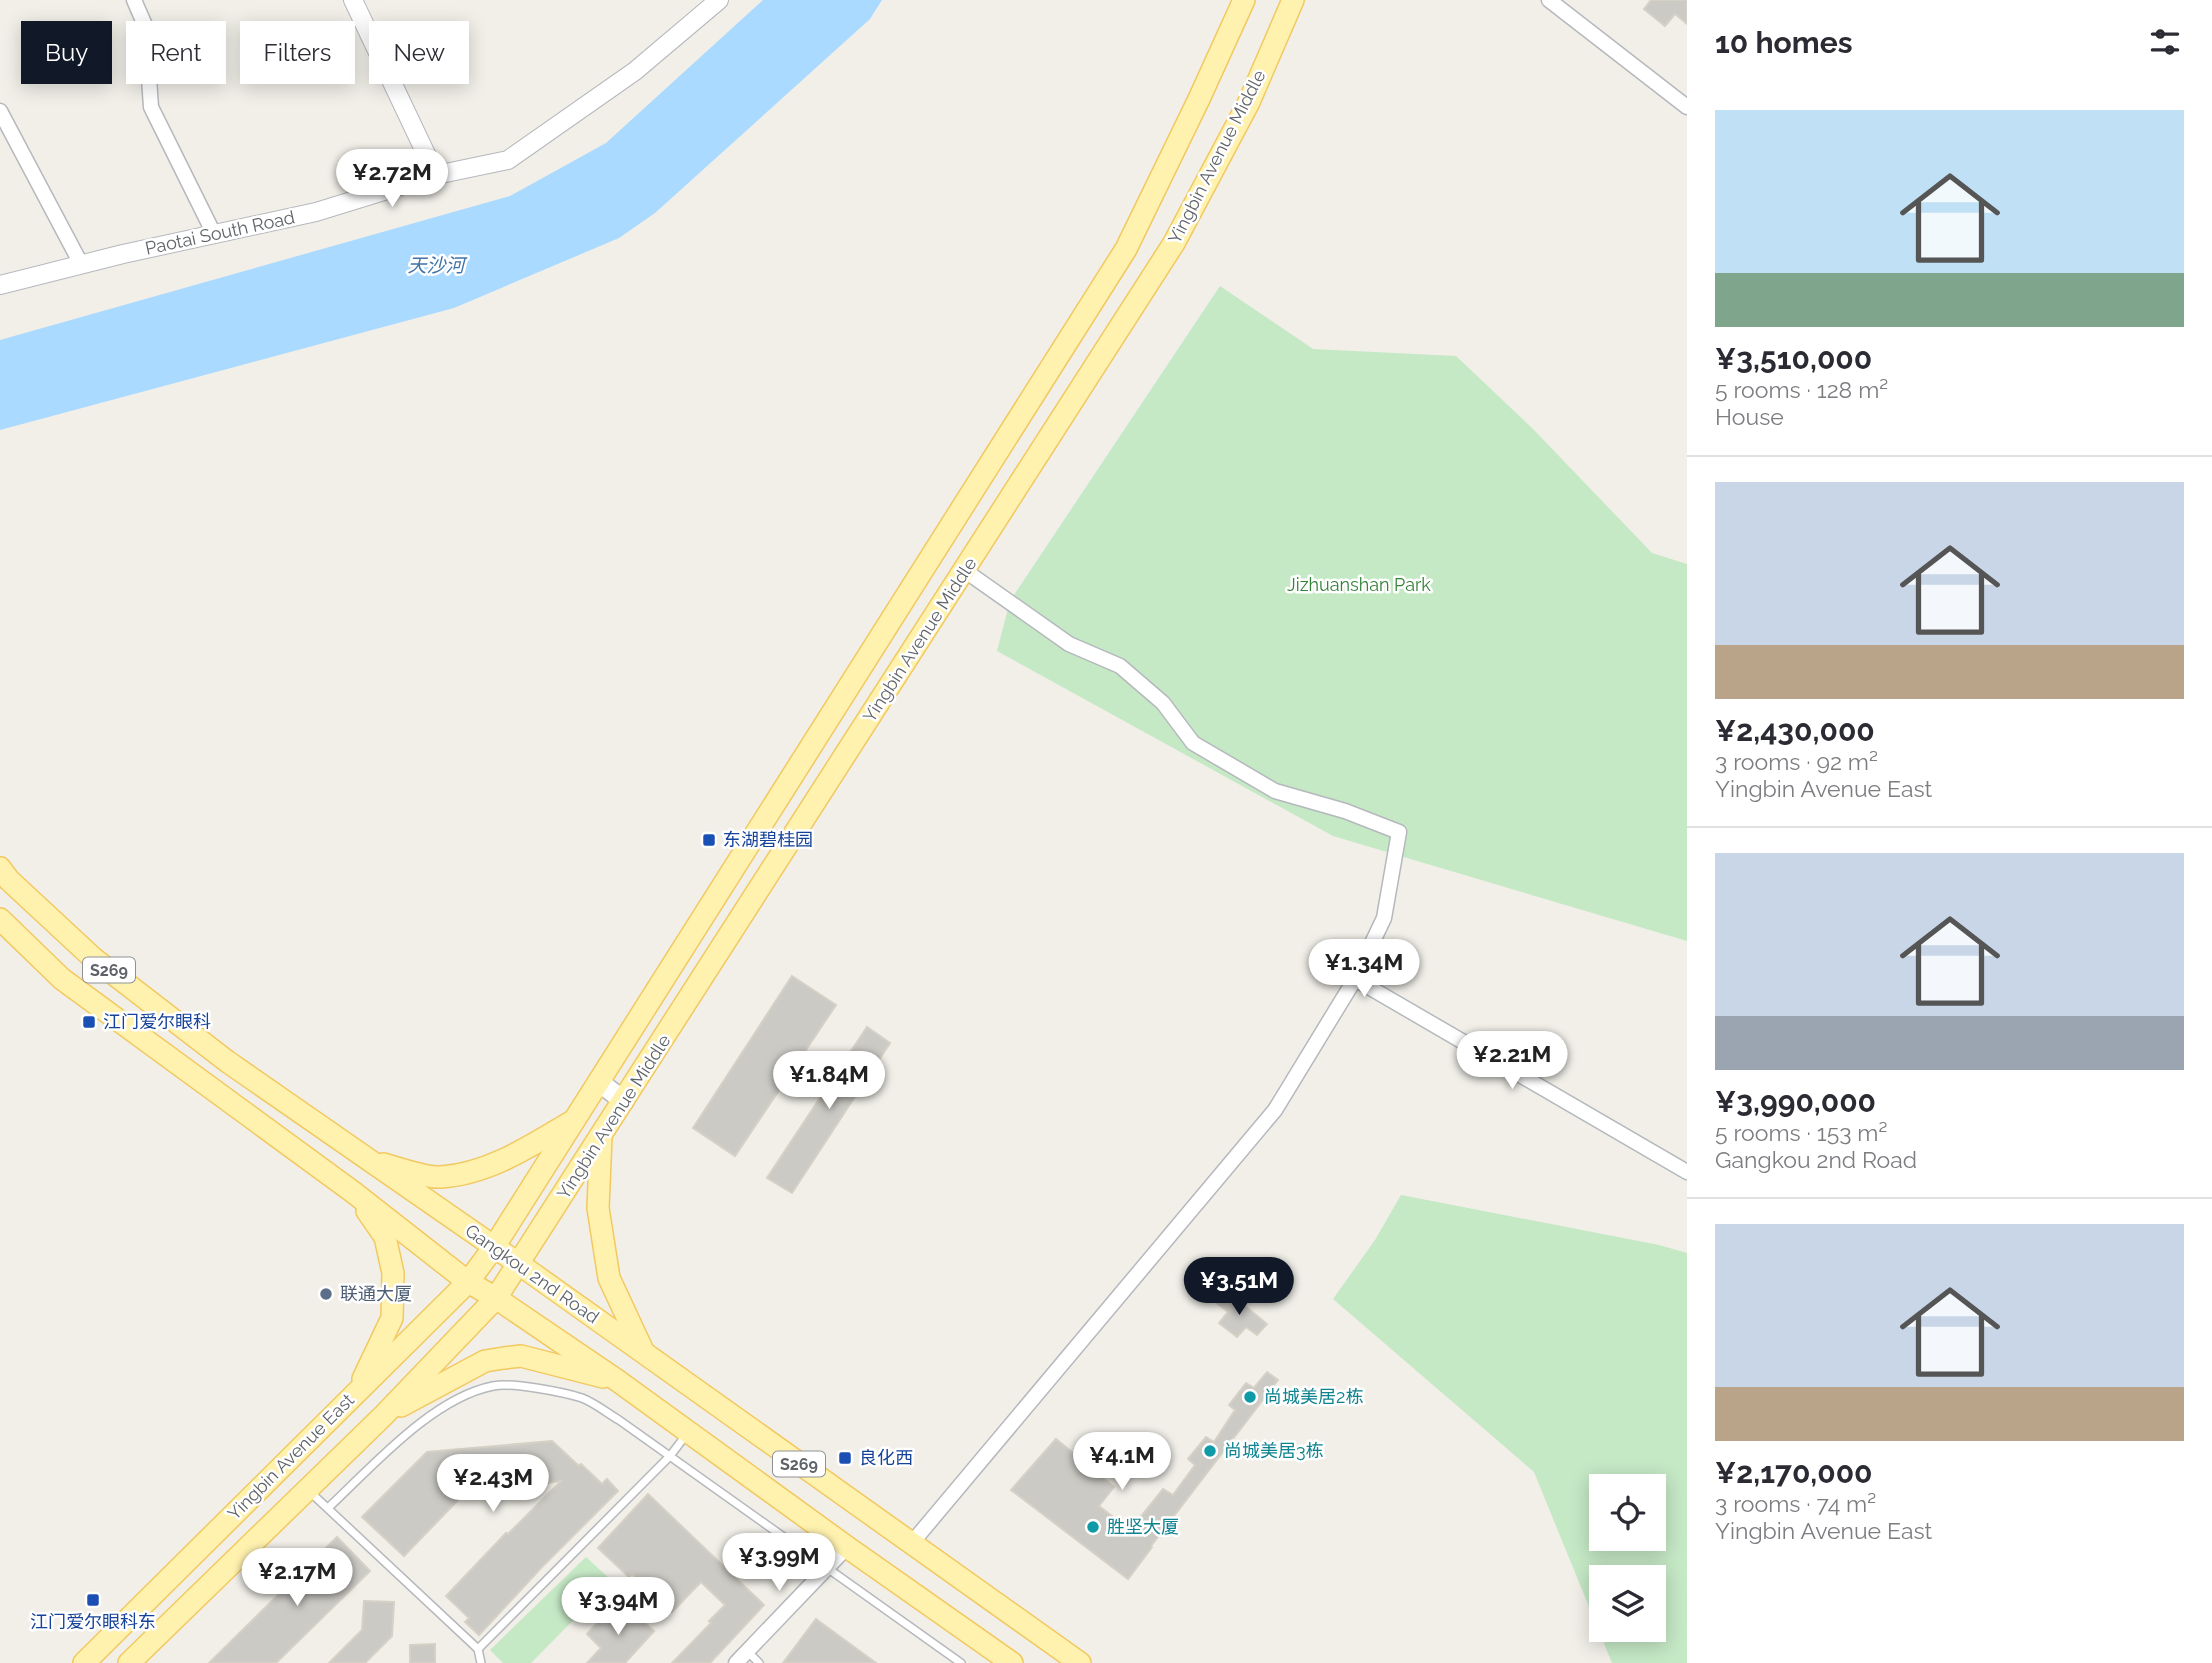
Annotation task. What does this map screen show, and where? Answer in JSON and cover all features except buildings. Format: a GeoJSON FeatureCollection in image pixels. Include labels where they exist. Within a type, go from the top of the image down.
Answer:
{"type":"FeatureCollection","features":[{"type":"Feature","properties":{"kind":"main road","name":"Yingbin Avenue Middle"},"geometry":{"type":"LineString","coordinates":[[494,1247],[1126,249],[1244,0]]}},
{"type":"Feature","properties":{"kind":"main road","name":"Yingbin Avenue Middle"},"geometry":{"type":"LineString","coordinates":[[519,1264],[1174,243],[1249,102],[1293,0]]}},
{"type":"Feature","properties":{"kind":"main road","name":"Gangkou 2nd Road"},"geometry":{"type":"LineString","coordinates":[[0,868],[9,880],[93,958],[228,1062],[519,1264],[1080,1663]]}},
{"type":"Feature","properties":{"kind":"main road","name":"S269"},"geometry":{"type":"LineString","coordinates":[[0,919],[62,979],[353,1192],[468,1282],[618,1381],[1012,1663]]}},
{"type":"Feature","properties":{"kind":"main road"},"geometry":{"type":"LineString","coordinates":[[210,1089],[228,1062]]}},
{"type":"Feature","properties":{"kind":"main road"},"geometry":{"type":"LineString","coordinates":[[599,1082],[624,1101]]}},
{"type":"Feature","properties":{"kind":"main road"},"geometry":{"type":"LineString","coordinates":[[372,1162],[440,1177],[466,1172],[514,1156],[576,1119]]}},
{"type":"Feature","properties":{"kind":"main road"},"geometry":{"type":"LineString","coordinates":[[601,1136],[598,1208],[609,1278],[644,1353]]}},
{"type":"Feature","properties":{"kind":"main road"},"geometry":{"type":"LineString","coordinates":[[353,1192],[385,1237],[393,1273],[392,1318],[357,1392]]}},
{"type":"Feature","properties":{"kind":"main road","name":"Yingbin Avenue East"},"geometry":{"type":"LineString","coordinates":[[84,1663],[468,1282],[494,1247]]}},
{"type":"Feature","properties":{"kind":"main road","name":"Yingbin Avenue East"},"geometry":{"type":"LineString","coordinates":[[129,1663],[384,1415],[496,1298],[519,1264]]}},
{"type":"Feature","properties":{"kind":"main road"},"geometry":{"type":"LineString","coordinates":[[384,1415],[485,1361],[522,1356],[618,1381]]}},
{"type":"Feature","properties":{"kind":"main road"},"geometry":{"type":"LineString","coordinates":[[691,1434],[716,1406]]}},
{"type":"Feature","properties":{"kind":"street"},"geometry":{"type":"LineString","coordinates":[[134,0],[151,39],[151,107],[214,234]]}},
{"type":"Feature","properties":{"kind":"street"},"geometry":{"type":"LineString","coordinates":[[352,0],[436,175]]}},
{"type":"Feature","properties":{"kind":"street","name":"Paotai South Road"},"geometry":{"type":"LineString","coordinates":[[0,285],[81,264],[316,212],[436,175],[508,160],[635,71],[719,0]]}},
{"type":"Feature","properties":{"kind":"street"},"geometry":{"type":"LineString","coordinates":[[1549,0],[1687,107]]}},
{"type":"Feature","properties":{"kind":"street"},"geometry":{"type":"LineString","coordinates":[[0,111],[81,264]]}},
{"type":"Feature","properties":{"kind":"street"},"geometry":{"type":"LineString","coordinates":[[911,1544],[1275,1110],[1355,979],[1384,918],[1399,832],[1345,811],[1275,791],[1193,743],[1163,703],[1120,666],[1069,644],[964,570]]}},
{"type":"Feature","properties":{"kind":"street"},"geometry":{"type":"LineString","coordinates":[[1355,979],[1687,1172]]}},
{"type":"Feature","properties":{"kind":"street"},"geometry":{"type":"LineString","coordinates":[[736,1663],[847,1547]]}},
{"type":"Feature","properties":{"kind":"lane"},"geometry":{"type":"LineString","coordinates":[[328,1508],[400,1441],[454,1399],[494,1385],[527,1387],[583,1399],[619,1420],[961,1663]]}},
{"type":"Feature","properties":{"kind":"lane"},"geometry":{"type":"LineString","coordinates":[[478,1649],[691,1434]]}},
{"type":"Feature","properties":{"kind":"lane"},"geometry":{"type":"LineString","coordinates":[[308,1489],[478,1649],[481,1663]]}},
{"type":"Feature","properties":{"kind":"lane"},"geometry":{"type":"LineString","coordinates":[[747,1651],[759,1663]]}},
{"type":"Feature","properties":{"kind":"green space","name":"Jizhuanshan Park"},"geometry":{"type":"Polygon","coordinates":[[[1220,286],[1313,349],[1456,356],[1533,429],[1652,553],[1687,564],[1687,941],[1333,836],[997,651],[1010,601],[1220,286]]]}},
{"type":"Feature","properties":{"kind":"green space"},"geometry":{"type":"Polygon","coordinates":[[[1401,1195],[1659,1245],[1687,1253],[1687,1663],[1612,1663],[1603,1642],[1666,1642],[1666,1565],[1589,1565],[1589,1607],[1534,1472],[1333,1299],[1375,1240],[1401,1195]]]}},
{"type":"Feature","properties":{"kind":"green space"},"geometry":{"type":"Polygon","coordinates":[[[586,1557],[612,1581],[531,1663],[503,1663],[490,1650],[586,1557]]]}},
{"type":"Feature","properties":{"kind":"water","name":"天沙河"},"geometry":{"type":"Polygon","coordinates":[[[763,0],[882,0],[870,19],[655,213],[619,238],[454,308],[0,430],[0,340],[510,196],[606,143],[763,0]]]}},
{"type":"Feature","properties":{"kind":"place","name":"东湖碧桂园"},"geometry":{"type":"Point","coordinates":[709,840]}},
{"type":"Feature","properties":{"kind":"place","name":"江门爱尔眼科"},"geometry":{"type":"Point","coordinates":[89,1022]}},
{"type":"Feature","properties":{"kind":"place","name":"联通大厦"},"geometry":{"type":"Point","coordinates":[326,1294]}},
{"type":"Feature","properties":{"kind":"place","name":"尚城美居2栋"},"geometry":{"type":"Point","coordinates":[1250,1397]}},
{"type":"Feature","properties":{"kind":"place","name":"尚城美居3栋"},"geometry":{"type":"Point","coordinates":[1210,1451]}},
{"type":"Feature","properties":{"kind":"place","name":"良化西"},"geometry":{"type":"Point","coordinates":[845,1458]}},
{"type":"Feature","properties":{"kind":"place","name":"胜坚大厦"},"geometry":{"type":"Point","coordinates":[1093,1527]}},
{"type":"Feature","properties":{"kind":"place","name":"江门爱尔眼科东"},"geometry":{"type":"Point","coordinates":[93,1600]}}]}
